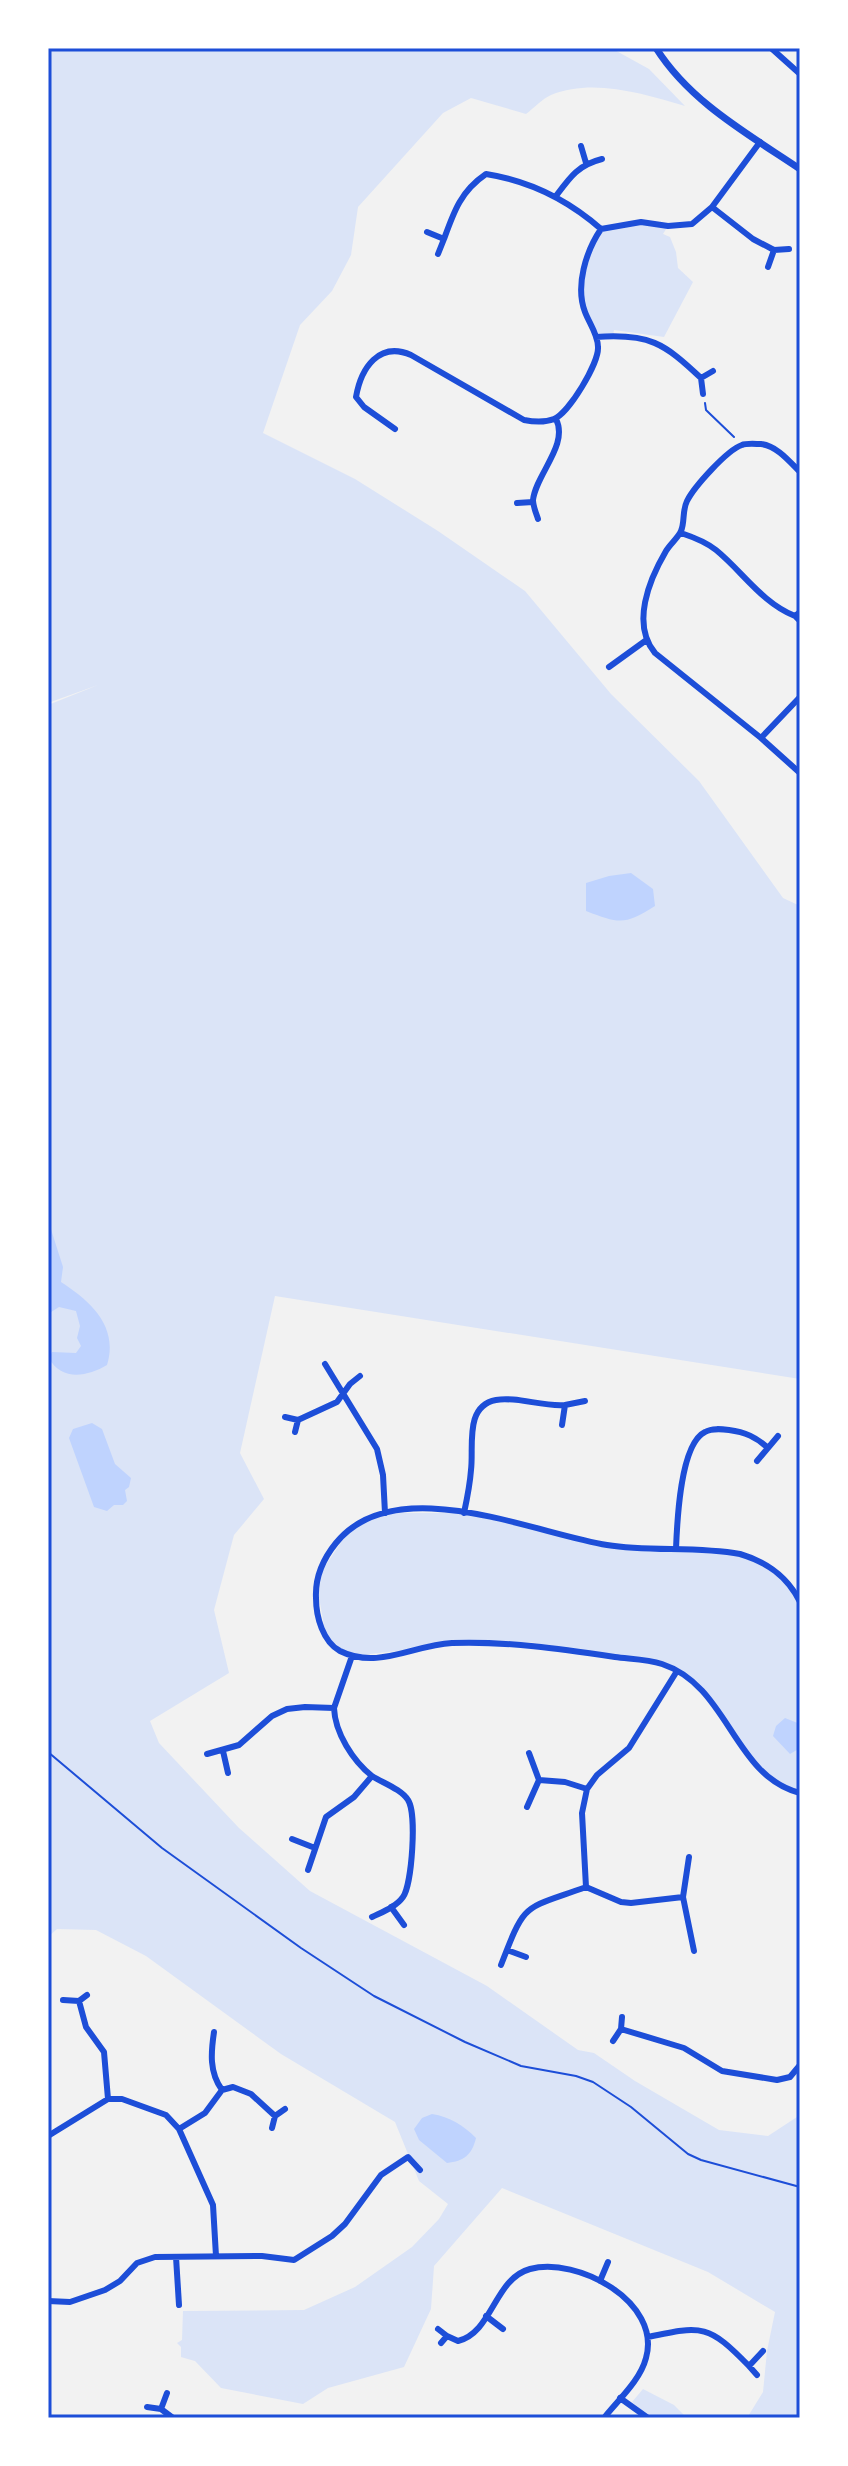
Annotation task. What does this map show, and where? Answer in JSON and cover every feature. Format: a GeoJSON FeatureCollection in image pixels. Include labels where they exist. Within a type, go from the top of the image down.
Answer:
{"type":"FeatureCollection","features":[{"type":"Feature","properties":{"kind":"street"},"geometry":{"type":"LineString","coordinates":[[656,48],[683,85],[800,169]]}},
{"type":"Feature","properties":{"kind":"street"},"geometry":{"type":"LineString","coordinates":[[771,48],[800,74]]}},
{"type":"Feature","properties":{"kind":"street"},"geometry":{"type":"LineString","coordinates":[[395,429],[364,407],[356,397],[362,376],[375,357],[395,350],[411,355],[513,416],[535,423],[556,419],[568,408],[596,361],[599,349],[583,309],[581,289],[592,242],[601,229],[641,222],[668,226],[692,224],[712,207],[760,142]]}},
{"type":"Feature","properties":{"kind":"street"},"geometry":{"type":"LineString","coordinates":[[581,146],[586,163]]}},
{"type":"Feature","properties":{"kind":"street"},"geometry":{"type":"LineString","coordinates":[[556,196],[575,170],[602,159]]}},
{"type":"Feature","properties":{"kind":"street"},"geometry":{"type":"LineString","coordinates":[[438,254],[453,213],[470,185],[486,174],[508,178],[556,196],[580,210],[601,229]]}},
{"type":"Feature","properties":{"kind":"street"},"geometry":{"type":"LineString","coordinates":[[712,207],[753,239],[774,250],[789,249]]}},
{"type":"Feature","properties":{"kind":"street"},"geometry":{"type":"LineString","coordinates":[[427,232],[444,239]]}},
{"type":"Feature","properties":{"kind":"street"},"geometry":{"type":"LineString","coordinates":[[768,267],[774,250]]}},
{"type":"Feature","properties":{"kind":"street"},"geometry":{"type":"LineString","coordinates":[[596,337],[653,341],[672,350],[701,378],[703,394]]}},
{"type":"Feature","properties":{"kind":"street"},"geometry":{"type":"LineString","coordinates":[[701,378],[713,371]]}},
{"type":"Feature","properties":{"kind":"street"},"geometry":{"type":"LineString","coordinates":[[538,519],[533,502],[558,439],[556,419]]}},
{"type":"Feature","properties":{"kind":"street"},"geometry":{"type":"LineString","coordinates":[[800,472],[780,452],[762,444],[742,445],[714,466],[690,496],[683,512],[681,533],[662,557],[647,593],[643,616],[645,641],[663,661],[761,738],[800,773]]}},
{"type":"Feature","properties":{"kind":"street"},"geometry":{"type":"LineString","coordinates":[[517,503],[533,502]]}},
{"type":"Feature","properties":{"kind":"street"},"geometry":{"type":"LineString","coordinates":[[681,533],[715,549],[749,583],[781,609],[798,617]]}},
{"type":"Feature","properties":{"kind":"street"},"geometry":{"type":"LineString","coordinates":[[609,667],[645,641]]}},
{"type":"Feature","properties":{"kind":"street"},"geometry":{"type":"LineString","coordinates":[[761,738],[800,697]]}},
{"type":"Feature","properties":{"kind":"street"},"geometry":{"type":"LineString","coordinates":[[325,1364],[377,1449],[383,1475],[385,1513]]}},
{"type":"Feature","properties":{"kind":"street"},"geometry":{"type":"LineString","coordinates":[[285,1417],[298,1420],[337,1402],[360,1376]]}},
{"type":"Feature","properties":{"kind":"street"},"geometry":{"type":"LineString","coordinates":[[464,1513],[471,1471],[471,1433],[483,1407],[504,1399],[548,1406],[585,1401]]}},
{"type":"Feature","properties":{"kind":"street"},"geometry":{"type":"LineString","coordinates":[[562,1425],[565,1405]]}},
{"type":"Feature","properties":{"kind":"street"},"geometry":{"type":"LineString","coordinates":[[295,1432],[298,1420]]}},
{"type":"Feature","properties":{"kind":"street"},"geometry":{"type":"LineString","coordinates":[[676,1549],[687,1458],[698,1436],[711,1430],[742,1432],[757,1438],[768,1448]]}},
{"type":"Feature","properties":{"kind":"street"},"geometry":{"type":"LineString","coordinates":[[757,1461],[778,1436]]}},
{"type":"Feature","properties":{"kind":"street"},"geometry":{"type":"LineString","coordinates":[[800,1602],[782,1576],[751,1557],[729,1552],[605,1545],[514,1521],[422,1510],[385,1513],[361,1521],[343,1535],[328,1554],[316,1580],[316,1606],[326,1637],[334,1647],[352,1656],[383,1659],[436,1644],[489,1643],[531,1645],[646,1660],[677,1671],[702,1687],[737,1743],[768,1776],[800,1793]]}},
{"type":"Feature","properties":{"kind":"street"},"geometry":{"type":"LineString","coordinates":[[352,1656],[334,1708],[339,1730],[359,1764],[406,1797],[411,1805],[409,1881],[404,1896],[372,1917]]}},
{"type":"Feature","properties":{"kind":"street"},"geometry":{"type":"LineString","coordinates":[[586,1887],[582,1813],[587,1789],[597,1775],[629,1748],[677,1671]]}},
{"type":"Feature","properties":{"kind":"street"},"geometry":{"type":"LineString","coordinates":[[207,1754],[239,1745],[272,1716],[287,1709],[334,1708]]}},
{"type":"Feature","properties":{"kind":"street"},"geometry":{"type":"LineString","coordinates":[[223,1751],[228,1773]]}},
{"type":"Feature","properties":{"kind":"street"},"geometry":{"type":"LineString","coordinates":[[527,1807],[539,1780],[529,1753]]}},
{"type":"Feature","properties":{"kind":"street"},"geometry":{"type":"LineString","coordinates":[[308,1870],[323,1823],[330,1812],[354,1797],[372,1776]]}},
{"type":"Feature","properties":{"kind":"street"},"geometry":{"type":"LineString","coordinates":[[539,1780],[565,1782],[587,1789]]}},
{"type":"Feature","properties":{"kind":"street"},"geometry":{"type":"LineString","coordinates":[[292,1839],[315,1848]]}},
{"type":"Feature","properties":{"kind":"street"},"geometry":{"type":"LineString","coordinates":[[689,1857],[683,1897],[694,1951]]}},
{"type":"Feature","properties":{"kind":"street"},"geometry":{"type":"LineString","coordinates":[[501,1965],[518,1921],[528,1908],[586,1887],[631,1903],[683,1897]]}},
{"type":"Feature","properties":{"kind":"street"},"geometry":{"type":"LineString","coordinates":[[391,1907],[404,1925]]}},
{"type":"Feature","properties":{"kind":"street"},"geometry":{"type":"LineString","coordinates":[[507,1950],[526,1957]]}},
{"type":"Feature","properties":{"kind":"street"},"geometry":{"type":"LineString","coordinates":[[63,2000],[79,2001],[87,1995]]}},
{"type":"Feature","properties":{"kind":"street"},"geometry":{"type":"LineString","coordinates":[[79,2001],[86,2027],[104,2052],[108,2099]]}},
{"type":"Feature","properties":{"kind":"street"},"geometry":{"type":"LineString","coordinates":[[613,2041],[621,2029],[622,2017]]}},
{"type":"Feature","properties":{"kind":"street"},"geometry":{"type":"LineString","coordinates":[[621,2029],[684,2048],[722,2071],[784,2079],[795,2073],[800,2065]]}},
{"type":"Feature","properties":{"kind":"street"},"geometry":{"type":"LineString","coordinates":[[214,2032],[212,2064],[222,2090]]}},
{"type":"Feature","properties":{"kind":"street"},"geometry":{"type":"LineString","coordinates":[[179,2129],[205,2113],[222,2090],[233,2087],[245,2090],[275,2116]]}},
{"type":"Feature","properties":{"kind":"street"},"geometry":{"type":"LineString","coordinates":[[48,2136],[108,2099],[122,2099],[157,2111],[179,2129],[213,2205],[216,2256]]}},
{"type":"Feature","properties":{"kind":"street"},"geometry":{"type":"LineString","coordinates":[[272,2128],[275,2116],[285,2109]]}},
{"type":"Feature","properties":{"kind":"street"},"geometry":{"type":"LineString","coordinates":[[48,2301],[70,2302],[105,2290],[146,2259],[262,2256],[285,2261],[302,2257],[345,2224],[388,2169],[408,2157],[420,2170]]}},
{"type":"Feature","properties":{"kind":"street"},"geometry":{"type":"LineString","coordinates":[[176,2257],[179,2305]]}},
{"type":"Feature","properties":{"kind":"street"},"geometry":{"type":"LineString","coordinates":[[600,2281],[608,2262]]}},
{"type":"Feature","properties":{"kind":"street"},"geometry":{"type":"LineString","coordinates":[[438,2329],[453,2340],[464,2340],[475,2331],[502,2290],[517,2274],[530,2269],[550,2267],[600,2281],[634,2307],[642,2317],[648,2337],[642,2368],[604,2418]]}},
{"type":"Feature","properties":{"kind":"street"},"geometry":{"type":"LineString","coordinates":[[486,2316],[503,2329]]}},
{"type":"Feature","properties":{"kind":"street"},"geometry":{"type":"LineString","coordinates":[[648,2337],[683,2329],[706,2331],[724,2340],[757,2375]]}},
{"type":"Feature","properties":{"kind":"street"},"geometry":{"type":"LineString","coordinates":[[441,2343],[447,2336]]}},
{"type":"Feature","properties":{"kind":"street"},"geometry":{"type":"LineString","coordinates":[[749,2366],[763,2351]]}},
{"type":"Feature","properties":{"kind":"street"},"geometry":{"type":"LineString","coordinates":[[161,2409],[167,2393]]}},
{"type":"Feature","properties":{"kind":"street"},"geometry":{"type":"LineString","coordinates":[[620,2398],[648,2418]]}},
{"type":"Feature","properties":{"kind":"street"},"geometry":{"type":"LineString","coordinates":[[147,2407],[161,2409],[173,2418]]}},
{"type":"Feature","properties":{"kind":"path"},"geometry":{"type":"LineString","coordinates":[[703,394],[706,410],[742,445]]}},
{"type":"Feature","properties":{"kind":"path"},"geometry":{"type":"LineString","coordinates":[[48,1752],[162,1848],[301,1948],[374,1996],[465,2042],[521,2066],[593,2082],[631,2107],[688,2154],[701,2160],[800,2187]]}},
{"type":"Feature","properties":{"kind":"shaded area"},"geometry":{"type":"Polygon","coordinates":[[[48,48],[611,48],[649,69],[685,106],[618,90],[584,88],[551,95],[526,114],[471,98],[443,113],[358,207],[351,255],[332,291],[300,325],[263,433],[355,479],[525,591],[611,694],[699,781],[783,898],[798,905],[800,1379],[275,1296],[240,1453],[264,1499],[234,1535],[214,1610],[229,1673],[150,1721],[159,1743],[239,1828],[310,1891],[487,1986],[578,2050],[594,2053],[719,2130],[768,2136],[800,2115],[800,2418],[747,2418],[763,2392],[775,2312],[708,2272],[502,2188],[434,2266],[431,2309],[404,2367],[328,2388],[303,2404],[221,2388],[195,2361],[181,2357],[181,2347],[177,2343],[182,2340],[183,2311],[304,2310],[355,2287],[412,2247],[439,2219],[448,2204],[419,2181],[395,2122],[281,2054],[146,1956],[96,1930],[57,1929],[48,1937],[48,705],[98,685],[48,703],[48,48]]]}},
{"type":"Feature","properties":{"kind":"shaded area"},"geometry":{"type":"Polygon","coordinates":[[[641,222],[668,226],[663,234],[670,237],[678,268],[693,282],[664,337],[614,330],[613,336],[596,337],[583,309],[584,269],[601,229],[641,222]]]}},
{"type":"Feature","properties":{"kind":"shaded area"},"geometry":{"type":"Polygon","coordinates":[[[385,1513],[464,1513],[612,1547],[729,1552],[771,1568],[800,1602],[800,1793],[777,1783],[743,1749],[697,1681],[676,1668],[530,1642],[468,1643],[352,1656],[326,1637],[316,1580],[351,1527],[385,1513]]]}},
{"type":"Feature","properties":{"kind":"shaded area"},"geometry":{"type":"Polygon","coordinates":[[[643,2389],[674,2405],[687,2418],[663,2418],[645,2413],[632,2402],[643,2389]]]}},
{"type":"Feature","properties":{"kind":"water"},"geometry":{"type":"Polygon","coordinates":[[[631,873],[653,889],[655,906],[636,917],[622,920],[586,911],[586,883],[631,873]]]}},
{"type":"Feature","properties":{"kind":"water"},"geometry":{"type":"Polygon","coordinates":[[[48,1220],[63,1267],[61,1282],[91,1306],[109,1338],[107,1365],[91,1372],[67,1373],[49,1358],[52,1352],[76,1353],[81,1346],[77,1338],[80,1326],[76,1311],[59,1307],[48,1314],[48,1220]]]}},
{"type":"Feature","properties":{"kind":"water"},"geometry":{"type":"Polygon","coordinates":[[[92,1423],[102,1429],[115,1464],[131,1478],[125,1490],[127,1501],[107,1511],[94,1507],[69,1438],[73,1429],[92,1423]]]}},
{"type":"Feature","properties":{"kind":"water"},"geometry":{"type":"Polygon","coordinates":[[[785,1718],[800,1724],[800,1748],[790,1754],[773,1736],[776,1726],[785,1718]]]}},
{"type":"Feature","properties":{"kind":"water"},"geometry":{"type":"Polygon","coordinates":[[[432,2114],[456,2122],[476,2138],[466,2156],[447,2163],[419,2140],[414,2129],[422,2118],[432,2114]]]}}]}
